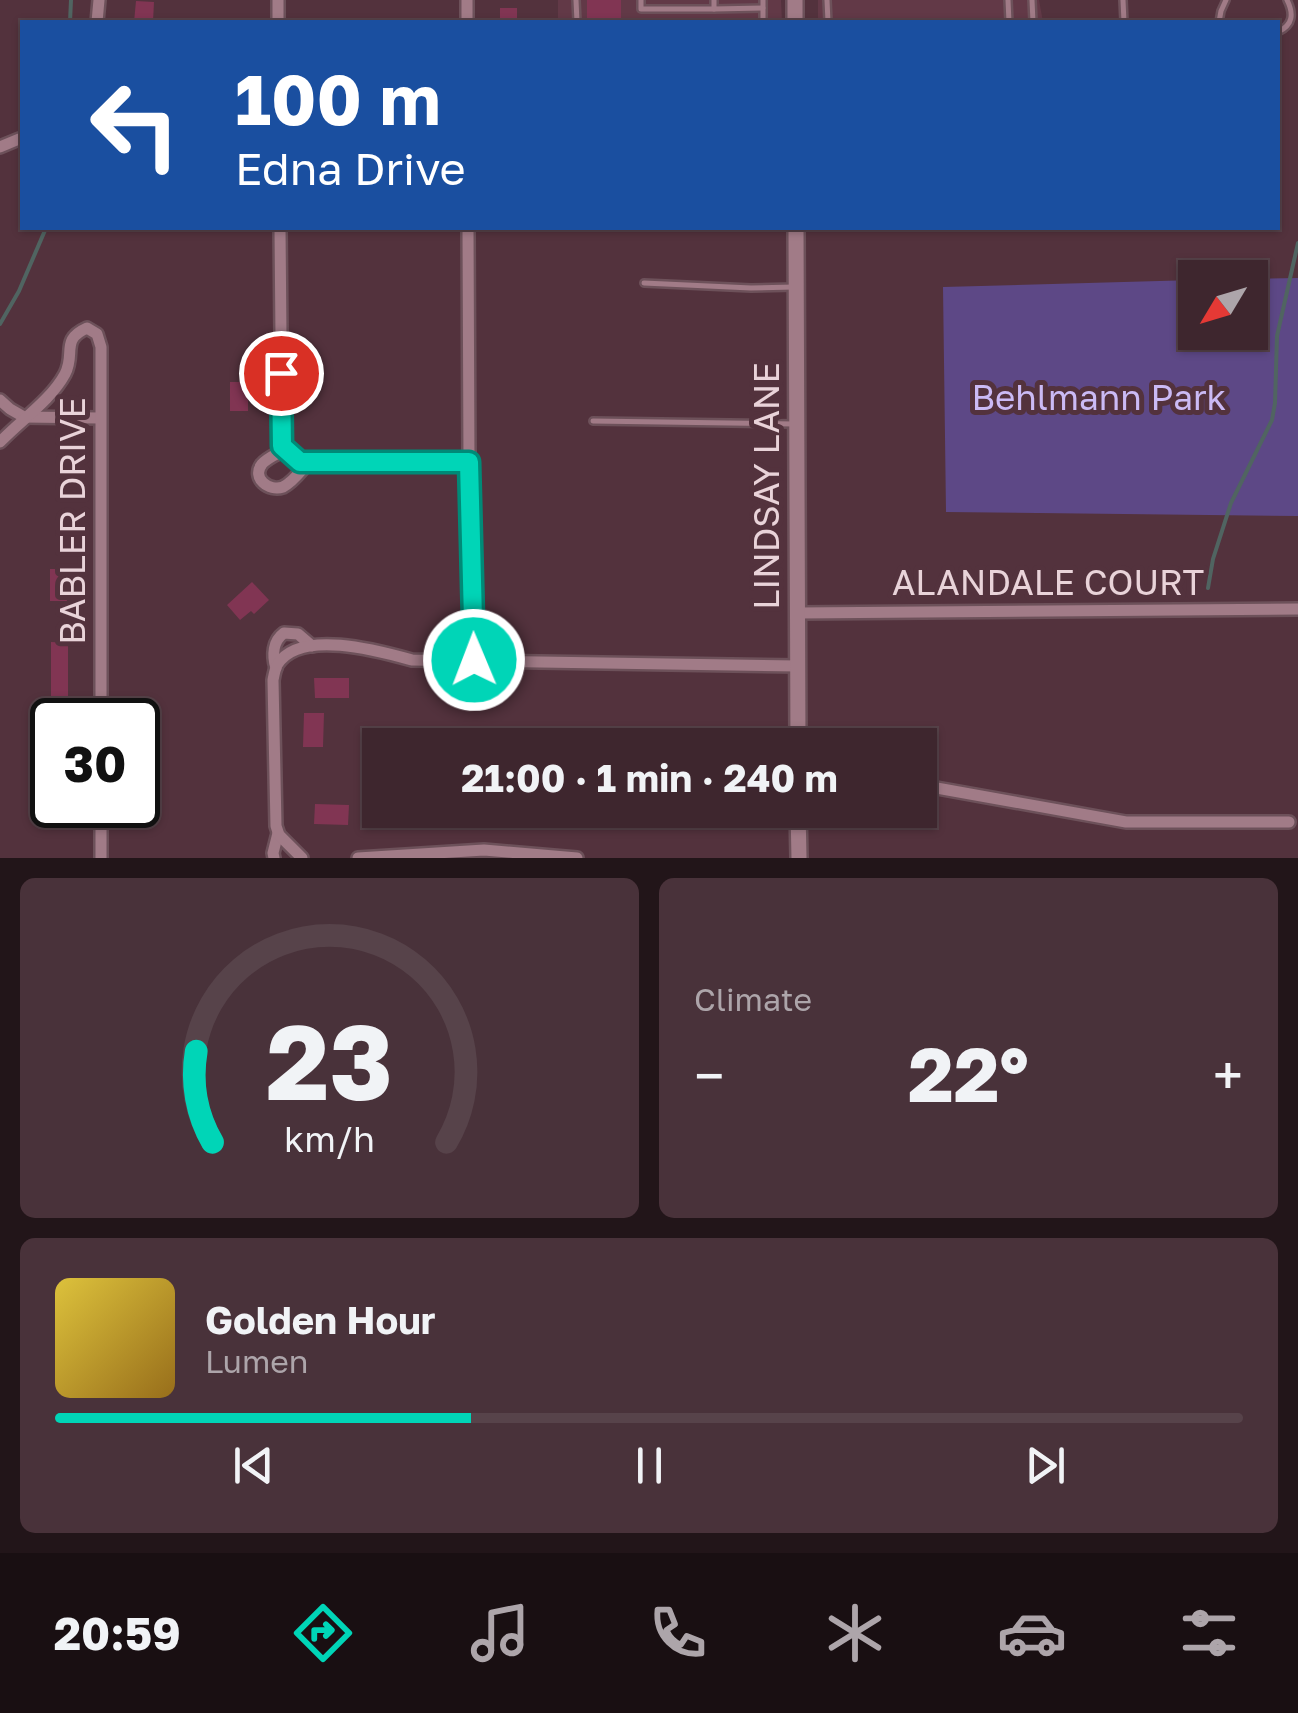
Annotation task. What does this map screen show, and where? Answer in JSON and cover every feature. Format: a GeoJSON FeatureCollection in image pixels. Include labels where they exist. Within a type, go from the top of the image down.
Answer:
{"type":"FeatureCollection","features":[{"type":"Feature","properties":{"kind":"street"},"geometry":{"type":"LineString","coordinates":[[0,147],[19,139]]}},
{"type":"Feature","properties":{"kind":"street"},"geometry":{"type":"LineString","coordinates":[[280,230],[284,450],[308,464],[469,462]]}},
{"type":"Feature","properties":{"kind":"street"},"geometry":{"type":"LineString","coordinates":[[468,230],[474,660]]}},
{"type":"Feature","properties":{"kind":"street","name":"LINDSAY LANE"},"geometry":{"type":"LineString","coordinates":[[796,230],[798,728]]}},
{"type":"Feature","properties":{"kind":"street","name":"BABLER DRIVE"},"geometry":{"type":"LineString","coordinates":[[24,418],[52,394],[68,369],[70,342],[75,333],[87,328],[97,334],[101,347],[101,698]]}},
{"type":"Feature","properties":{"kind":"street"},"geometry":{"type":"LineString","coordinates":[[0,400],[24,418],[100,418]]}},
{"type":"Feature","properties":{"kind":"street"},"geometry":{"type":"LineString","coordinates":[[0,442],[24,418]]}},
{"type":"Feature","properties":{"kind":"street"},"geometry":{"type":"LineString","coordinates":[[284,450],[258,470],[266,485],[276,489],[284,486],[308,464]]}},
{"type":"Feature","properties":{"kind":"street","name":"ALANDALE COURT"},"geometry":{"type":"LineString","coordinates":[[798,613],[1298,609]]}},
{"type":"Feature","properties":{"kind":"street"},"geometry":{"type":"LineString","coordinates":[[276,668],[275,644],[284,632],[298,634],[312,646]]}},
{"type":"Feature","properties":{"kind":"street"},"geometry":{"type":"LineString","coordinates":[[302,858],[276,826],[273,680],[276,668],[298,649],[362,647],[412,660],[798,666]]}},
{"type":"Feature","properties":{"kind":"street"},"geometry":{"type":"LineString","coordinates":[[937,788],[1126,822],[1289,822]]}},
{"type":"Feature","properties":{"kind":"street"},"geometry":{"type":"LineString","coordinates":[[101,828],[102,858]]}},
{"type":"Feature","properties":{"kind":"street"},"geometry":{"type":"LineString","coordinates":[[798,828],[799,858]]}},
{"type":"Feature","properties":{"kind":"street"},"geometry":{"type":"LineString","coordinates":[[274,858],[278,832]]}},
{"type":"Feature","properties":{"kind":"street"},"geometry":{"type":"LineString","coordinates":[[358,858],[484,850],[578,858]]}},
{"type":"Feature","properties":{"kind":"lane"},"geometry":{"type":"LineString","coordinates":[[641,0],[642,10],[763,4]]}},
{"type":"Feature","properties":{"kind":"lane"},"geometry":{"type":"LineString","coordinates":[[678,0],[678,9]]}},
{"type":"Feature","properties":{"kind":"lane"},"geometry":{"type":"LineString","coordinates":[[714,0],[714,9]]}},
{"type":"Feature","properties":{"kind":"lane"},"geometry":{"type":"LineString","coordinates":[[1280,31],[1292,18],[1287,0]]}},
{"type":"Feature","properties":{"kind":"lane"},"geometry":{"type":"LineString","coordinates":[[644,282],[751,288],[796,286]]}},
{"type":"Feature","properties":{"kind":"lane"},"geometry":{"type":"LineString","coordinates":[[594,421],[797,424]]}},
{"type":"Feature","properties":{"kind":"shaded area"},"geometry":{"type":"Polygon","coordinates":[[[558,0],[781,0],[782,20],[558,20],[558,0]]]}},
{"type":"Feature","properties":{"kind":"shaded area"},"geometry":{"type":"Polygon","coordinates":[[[818,0],[1039,0],[1043,20],[818,20],[818,0]]]}},
{"type":"Feature","properties":{"kind":"green space","name":"Behlmann Park"},"geometry":{"type":"Polygon","coordinates":[[[1298,278],[1298,516],[946,512],[943,287],[1178,280],[1178,350],[1268,350],[1268,279],[1298,278]]]}},
{"type":"Feature","properties":{"kind":"building"},"geometry":{"type":"Polygon","coordinates":[[[587,0],[621,0],[621,20],[587,20],[587,0]]]}},
{"type":"Feature","properties":{"kind":"building"},"geometry":{"type":"Polygon","coordinates":[[[136,1],[154,2],[153,20],[134,20],[136,1]]]}},
{"type":"Feature","properties":{"kind":"building"},"geometry":{"type":"Polygon","coordinates":[[[500,8],[517,8],[517,20],[500,20],[500,8]]]}},
{"type":"Feature","properties":{"kind":"building"},"geometry":{"type":"Polygon","coordinates":[[[230,382],[248,382],[248,411],[230,411],[230,382]]]}},
{"type":"Feature","properties":{"kind":"building"},"geometry":{"type":"Polygon","coordinates":[[[50,569],[67,569],[67,601],[50,601],[50,569]]]}},
{"type":"Feature","properties":{"kind":"building"},"geometry":{"type":"Polygon","coordinates":[[[252,582],[269,600],[254,614],[251,611],[240,620],[227,605],[252,582]]]}},
{"type":"Feature","properties":{"kind":"building"},"geometry":{"type":"Polygon","coordinates":[[[51,642],[68,643],[68,698],[51,698],[51,642]]]}},
{"type":"Feature","properties":{"kind":"building"},"geometry":{"type":"Polygon","coordinates":[[[314,678],[349,678],[349,698],[315,698],[314,678]]]}},
{"type":"Feature","properties":{"kind":"building"},"geometry":{"type":"Polygon","coordinates":[[[304,713],[324,713],[323,747],[303,747],[304,713]]]}},
{"type":"Feature","properties":{"kind":"building"},"geometry":{"type":"Polygon","coordinates":[[[315,804],[349,805],[348,825],[314,824],[315,804]]]}},
{"type":"Feature","properties":{"kind":"waterway"},"geometry":{"type":"LineString","coordinates":[[70,20],[71,0]]}},
{"type":"Feature","properties":{"kind":"waterway"},"geometry":{"type":"LineString","coordinates":[[0,324],[45,230]]}},
{"type":"Feature","properties":{"kind":"waterway"},"geometry":{"type":"LineString","coordinates":[[1208,588],[1231,503],[1272,420],[1277,336],[1298,243]]}},
{"type":"Feature","properties":{"kind":"route"},"geometry":{"type":"LineString","coordinates":[[281,373],[282,446],[300,462],[469,462],[474,660]]}}]}
